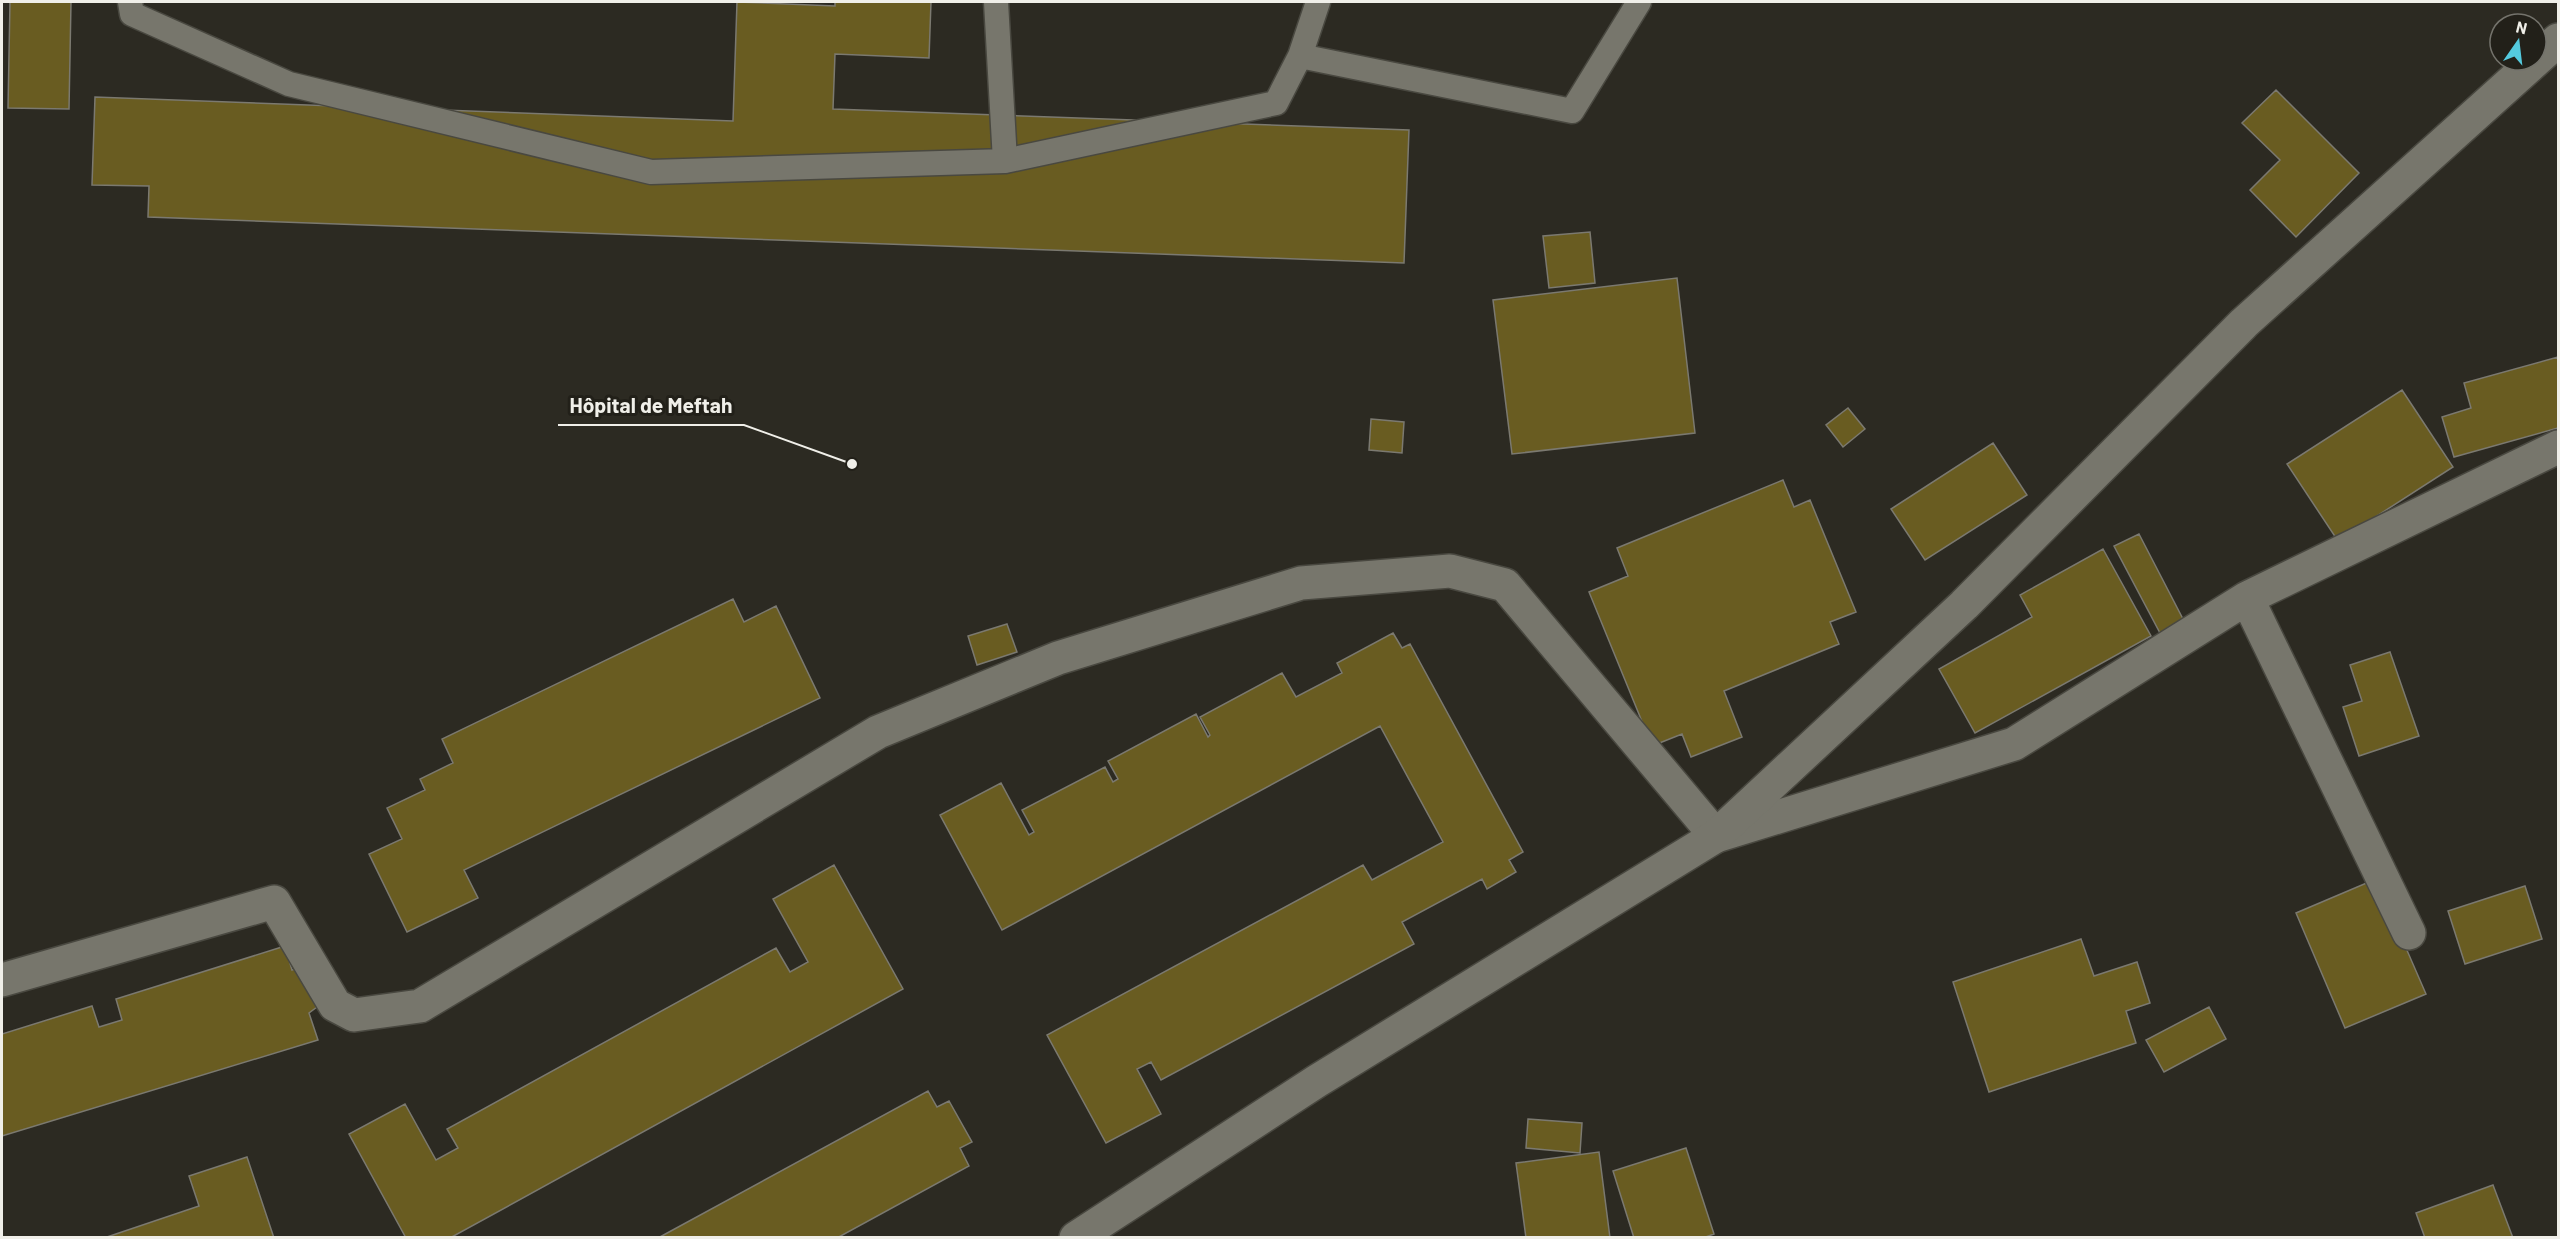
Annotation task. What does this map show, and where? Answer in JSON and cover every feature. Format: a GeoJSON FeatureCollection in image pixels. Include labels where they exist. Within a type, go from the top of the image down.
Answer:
{"type":"FeatureCollection","features":[{"type":"Feature","properties":{"kind":"street"},"geometry":{"type":"LineString","coordinates":[[1076,1238],[1317,1081],[1716,836],[1964,606],[2244,323],[2559,40]]}},
{"type":"Feature","properties":{"kind":"street"},"geometry":{"type":"LineString","coordinates":[[1716,836],[2014,744],[2247,598],[2559,447]]}},
{"type":"Feature","properties":{"kind":"street"},"geometry":{"type":"LineString","coordinates":[[2,980],[274,902],[335,1005],[354,1015],[420,1006],[878,732],[1058,658],[1301,583],[1450,571],[1505,585],[1716,836]]}},
{"type":"Feature","properties":{"kind":"street"},"geometry":{"type":"LineString","coordinates":[[2247,598],[2409,933]]}},
{"type":"Feature","properties":{"kind":"lane"},"geometry":{"type":"LineString","coordinates":[[130,2],[132,14],[289,84],[651,172],[1005,161],[1276,103],[1300,56],[1318,2]]}},
{"type":"Feature","properties":{"kind":"lane"},"geometry":{"type":"LineString","coordinates":[[996,2],[1005,161]]}},
{"type":"Feature","properties":{"kind":"lane"},"geometry":{"type":"LineString","coordinates":[[1300,56],[1572,111],[1639,2]]}},
{"type":"Feature","properties":{"kind":"building"},"geometry":{"type":"Polygon","coordinates":[[[10,2],[71,2],[69,109],[8,108],[10,2]]]}},
{"type":"Feature","properties":{"kind":"building"},"geometry":{"type":"Polygon","coordinates":[[[737,2],[835,6],[835,2],[931,2],[929,58],[835,54],[833,109],[1409,130],[1404,263],[148,217],[149,186],[92,185],[95,97],[733,121],[737,2]]]}},
{"type":"Feature","properties":{"kind":"building"},"geometry":{"type":"Polygon","coordinates":[[[2276,90],[2359,173],[2296,237],[2250,190],[2280,160],[2242,123],[2276,90]]]}},
{"type":"Feature","properties":{"kind":"building"},"geometry":{"type":"Polygon","coordinates":[[[1590,232],[1595,283],[1549,288],[1543,236],[1590,232]]]}},
{"type":"Feature","properties":{"kind":"building"},"geometry":{"type":"Polygon","coordinates":[[[1677,278],[1695,433],[1512,454],[1493,300],[1677,278]]]}},
{"type":"Feature","properties":{"kind":"building"},"geometry":{"type":"Polygon","coordinates":[[[2558,357],[2558,428],[2454,457],[2442,417],[2471,408],[2464,383],[2558,357]]]}},
{"type":"Feature","properties":{"kind":"building"},"geometry":{"type":"Polygon","coordinates":[[[2402,390],[2453,467],[2338,541],[2287,464],[2402,390]]]}},
{"type":"Feature","properties":{"kind":"building"},"geometry":{"type":"Polygon","coordinates":[[[1848,408],[1865,429],[1843,447],[1826,425],[1848,408]]]}},
{"type":"Feature","properties":{"kind":"building"},"geometry":{"type":"Polygon","coordinates":[[[1371,419],[1404,422],[1402,453],[1369,450],[1371,419]]]}},
{"type":"Feature","properties":{"kind":"building"},"geometry":{"type":"Polygon","coordinates":[[[1993,443],[2027,495],[1925,560],[1891,509],[1993,443]]]}},
{"type":"Feature","properties":{"kind":"building"},"geometry":{"type":"Polygon","coordinates":[[[1783,480],[1794,507],[1810,500],[1856,612],[1830,622],[1839,644],[1724,691],[1742,737],[1691,757],[1682,734],[1652,746],[1589,592],[1628,576],[1617,548],[1783,480]]]}},
{"type":"Feature","properties":{"kind":"building"},"geometry":{"type":"Polygon","coordinates":[[[2139,534],[2184,621],[2160,633],[2114,546],[2139,534]]]}},
{"type":"Feature","properties":{"kind":"building"},"geometry":{"type":"Polygon","coordinates":[[[2103,549],[2151,636],[1975,733],[1939,669],[2032,617],[2020,595],[2103,549]]]}},
{"type":"Feature","properties":{"kind":"building"},"geometry":{"type":"Polygon","coordinates":[[[733,599],[744,622],[776,606],[820,698],[464,870],[478,898],[407,932],[369,854],[402,839],[387,808],[425,790],[420,779],[453,763],[442,739],[733,599]]]}},
{"type":"Feature","properties":{"kind":"building"},"geometry":{"type":"Polygon","coordinates":[[[1007,624],[1017,652],[977,665],[968,636],[1007,624]]]}},
{"type":"Feature","properties":{"kind":"building"},"geometry":{"type":"Polygon","coordinates":[[[1393,633],[1402,648],[1410,644],[1523,852],[1509,860],[1516,872],[1487,889],[1482,879],[1402,922],[1414,944],[1161,1080],[1151,1062],[1137,1069],[1161,1114],[1106,1143],[1047,1035],[1363,865],[1372,880],[1443,842],[1380,726],[1002,930],[940,815],[1001,783],[1029,835],[1034,832],[1022,810],[1105,767],[1113,782],[1118,779],[1108,761],[1196,714],[1208,737],[1210,735],[1200,717],[1282,673],[1296,697],[1342,673],[1337,663],[1393,633]]]}},
{"type":"Feature","properties":{"kind":"building"},"geometry":{"type":"Polygon","coordinates":[[[2390,652],[2419,736],[2359,756],[2343,707],[2362,701],[2350,665],[2390,652]]]}},
{"type":"Feature","properties":{"kind":"building"},"geometry":{"type":"Polygon","coordinates":[[[834,865],[903,989],[450,1238],[406,1238],[349,1134],[405,1104],[436,1160],[458,1148],[447,1129],[776,948],[790,972],[808,962],[773,899],[834,865]]]}},
{"type":"Feature","properties":{"kind":"building"},"geometry":{"type":"Polygon","coordinates":[[[2376,879],[2426,994],[2345,1028],[2296,913],[2376,879]]]}},
{"type":"Feature","properties":{"kind":"building"},"geometry":{"type":"Polygon","coordinates":[[[2525,886],[2542,939],[2465,964],[2448,911],[2525,886]]]}},
{"type":"Feature","properties":{"kind":"building"},"geometry":{"type":"Polygon","coordinates":[[[2081,939],[2094,976],[2137,962],[2150,1003],[2126,1011],[2136,1043],[1989,1092],[1953,982],[2081,939]]]}},
{"type":"Feature","properties":{"kind":"building"},"geometry":{"type":"Polygon","coordinates":[[[285,946],[292,970],[304,966],[317,1007],[309,1013],[318,1040],[2,1136],[2,1034],[92,1006],[99,1027],[122,1020],[116,999],[285,946]]]}},
{"type":"Feature","properties":{"kind":"building"},"geometry":{"type":"Polygon","coordinates":[[[2209,1007],[2226,1039],[2164,1072],[2146,1040],[2209,1007]]]}},
{"type":"Feature","properties":{"kind":"building"},"geometry":{"type":"Polygon","coordinates":[[[928,1091],[937,1107],[949,1101],[972,1142],[960,1148],[969,1166],[837,1238],[658,1238],[928,1091]]]}},
{"type":"Feature","properties":{"kind":"building"},"geometry":{"type":"Polygon","coordinates":[[[1528,1119],[1582,1123],[1580,1153],[1526,1148],[1528,1119]]]}},
{"type":"Feature","properties":{"kind":"building"},"geometry":{"type":"Polygon","coordinates":[[[1686,1148],[1714,1234],[1703,1238],[1634,1238],[1613,1171],[1686,1148]]]}},
{"type":"Feature","properties":{"kind":"building"},"geometry":{"type":"Polygon","coordinates":[[[1599,1152],[1610,1238],[1526,1238],[1516,1163],[1599,1152]]]}},
{"type":"Feature","properties":{"kind":"building"},"geometry":{"type":"Polygon","coordinates":[[[247,1157],[274,1238],[104,1238],[199,1206],[189,1176],[247,1157]]]}},
{"type":"Feature","properties":{"kind":"building"},"geometry":{"type":"Polygon","coordinates":[[[2493,1185],[2513,1238],[2425,1238],[2416,1213],[2493,1185]]]}},
{"type":"Feature","properties":{"kind":"place","name":"Hôpital de Meftah"},"geometry":{"type":"Point","coordinates":[852,464]}}]}
